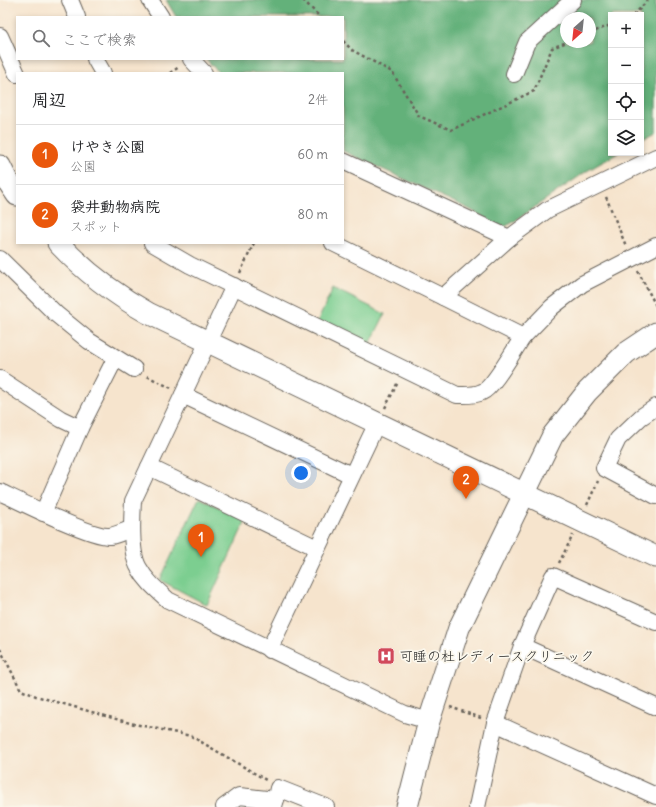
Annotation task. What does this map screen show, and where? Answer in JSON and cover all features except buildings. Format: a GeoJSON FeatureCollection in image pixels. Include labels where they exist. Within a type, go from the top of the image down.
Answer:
{"type":"FeatureCollection","features":[{"type":"Feature","properties":{"kind":"street"},"geometry":{"type":"LineString","coordinates":[[70,0],[77,16]]}},
{"type":"Feature","properties":{"kind":"street"},"geometry":{"type":"LineString","coordinates":[[150,0],[160,16]]}},
{"type":"Feature","properties":{"kind":"street"},"geometry":{"type":"LineString","coordinates":[[514,74],[527,42],[573,0]]}},
{"type":"Feature","properties":{"kind":"street"},"geometry":{"type":"LineString","coordinates":[[0,36],[16,72]]}},
{"type":"Feature","properties":{"kind":"street"},"geometry":{"type":"LineString","coordinates":[[96,60],[102,72]]}},
{"type":"Feature","properties":{"kind":"street"},"geometry":{"type":"LineString","coordinates":[[192,60],[203,72]]}},
{"type":"Feature","properties":{"kind":"street"},"geometry":{"type":"LineString","coordinates":[[443,297],[509,238],[547,210],[656,157]]}},
{"type":"Feature","properties":{"kind":"street"},"geometry":{"type":"LineString","coordinates":[[344,161],[509,238]]}},
{"type":"Feature","properties":{"kind":"street"},"geometry":{"type":"LineString","coordinates":[[59,244],[96,280],[124,299],[209,342],[656,557]]}},
{"type":"Feature","properties":{"kind":"street"},"geometry":{"type":"LineString","coordinates":[[154,244],[190,265],[405,370],[457,395],[468,396],[483,392],[493,383],[523,337],[552,308],[582,284],[656,246]]}},
{"type":"Feature","properties":{"kind":"street"},"geometry":{"type":"LineString","coordinates":[[335,244],[523,337]]}},
{"type":"Feature","properties":{"kind":"street"},"geometry":{"type":"LineString","coordinates":[[0,258],[56,314],[88,341],[115,359],[134,369]]}},
{"type":"Feature","properties":{"kind":"street"},"geometry":{"type":"LineString","coordinates":[[234,286],[133,501],[131,529],[138,567],[152,586],[168,600],[406,714],[430,721]]}},
{"type":"Feature","properties":{"kind":"street"},"geometry":{"type":"LineString","coordinates":[[407,807],[435,702],[459,628],[553,435],[587,392],[626,353],[656,333]]}},
{"type":"Feature","properties":{"kind":"street"},"geometry":{"type":"LineString","coordinates":[[43,513],[80,428],[115,359]]}},
{"type":"Feature","properties":{"kind":"street"},"geometry":{"type":"LineString","coordinates":[[0,379],[61,419],[80,428]]}},
{"type":"Feature","properties":{"kind":"street"},"geometry":{"type":"LineString","coordinates":[[183,395],[351,475]]}},
{"type":"Feature","properties":{"kind":"street"},"geometry":{"type":"LineString","coordinates":[[656,407],[641,417],[618,439],[604,468],[656,496]]}},
{"type":"Feature","properties":{"kind":"street"},"geometry":{"type":"LineString","coordinates":[[270,650],[377,422]]}},
{"type":"Feature","properties":{"kind":"street"},"geometry":{"type":"LineString","coordinates":[[149,467],[317,548]]}},
{"type":"Feature","properties":{"kind":"street"},"geometry":{"type":"LineString","coordinates":[[0,492],[43,513],[94,533],[110,536],[131,529]]}},
{"type":"Feature","properties":{"kind":"street"},"geometry":{"type":"LineString","coordinates":[[478,807],[495,723],[522,646],[553,576],[656,622]]}},
{"type":"Feature","properties":{"kind":"street"},"geometry":{"type":"LineString","coordinates":[[522,646],[656,707]]}},
{"type":"Feature","properties":{"kind":"street"},"geometry":{"type":"LineString","coordinates":[[495,723],[656,796]]}},
{"type":"Feature","properties":{"kind":"street"},"geometry":{"type":"LineString","coordinates":[[224,807],[239,796],[276,798],[326,807]]}},
{"type":"Feature","properties":{"kind":"path"},"geometry":{"type":"LineString","coordinates":[[303,0],[319,16]]}},
{"type":"Feature","properties":{"kind":"path"},"geometry":{"type":"LineString","coordinates":[[637,12],[648,0]]}},
{"type":"Feature","properties":{"kind":"path"},"geometry":{"type":"LineString","coordinates":[[596,31],[608,27]]}},
{"type":"Feature","properties":{"kind":"path"},"geometry":{"type":"LineString","coordinates":[[344,42],[352,50],[392,72],[418,116],[451,130],[534,91],[552,48],[560,45]]}},
{"type":"Feature","properties":{"kind":"path"},"geometry":{"type":"LineString","coordinates":[[234,286],[254,244]]}},
{"type":"Feature","properties":{"kind":"path"},"geometry":{"type":"LineString","coordinates":[[134,369],[183,395]]}},
{"type":"Feature","properties":{"kind":"path"},"geometry":{"type":"LineString","coordinates":[[377,422],[405,370]]}},
{"type":"Feature","properties":{"kind":"path"},"geometry":{"type":"LineString","coordinates":[[553,576],[604,468]]}},
{"type":"Feature","properties":{"kind":"path"},"geometry":{"type":"LineString","coordinates":[[0,649],[21,690],[36,696],[130,723],[191,736],[276,798]]}},
{"type":"Feature","properties":{"kind":"path"},"geometry":{"type":"LineString","coordinates":[[435,702],[495,723]]}},
{"type":"Feature","properties":{"kind":"green space"},"geometry":{"type":"Polygon","coordinates":[[[166,0],[656,0],[656,132],[644,138],[644,12],[608,12],[608,156],[613,156],[587,171],[512,223],[502,228],[469,209],[344,151],[344,72],[218,72],[207,60],[344,60],[344,16],[175,16],[166,0]]]}},
{"type":"Feature","properties":{"kind":"green space"},"geometry":{"type":"Polygon","coordinates":[[[333,288],[385,314],[367,350],[316,325],[333,288]]]}},
{"type":"Feature","properties":{"kind":"green space"},"geometry":{"type":"Polygon","coordinates":[[[199,498],[246,520],[207,605],[160,580],[199,498]]]}},
{"type":"Feature","properties":{"kind":"place","name":"袋井動物病院"},"geometry":{"type":"Point","coordinates":[466,499]}},
{"type":"Feature","properties":{"kind":"place","name":"けやき公園"},"geometry":{"type":"Point","coordinates":[201,557]}},
{"type":"Feature","properties":{"kind":"place","name":"可睡の杜レディースクリニック"},"geometry":{"type":"Point","coordinates":[386,656]}}]}
